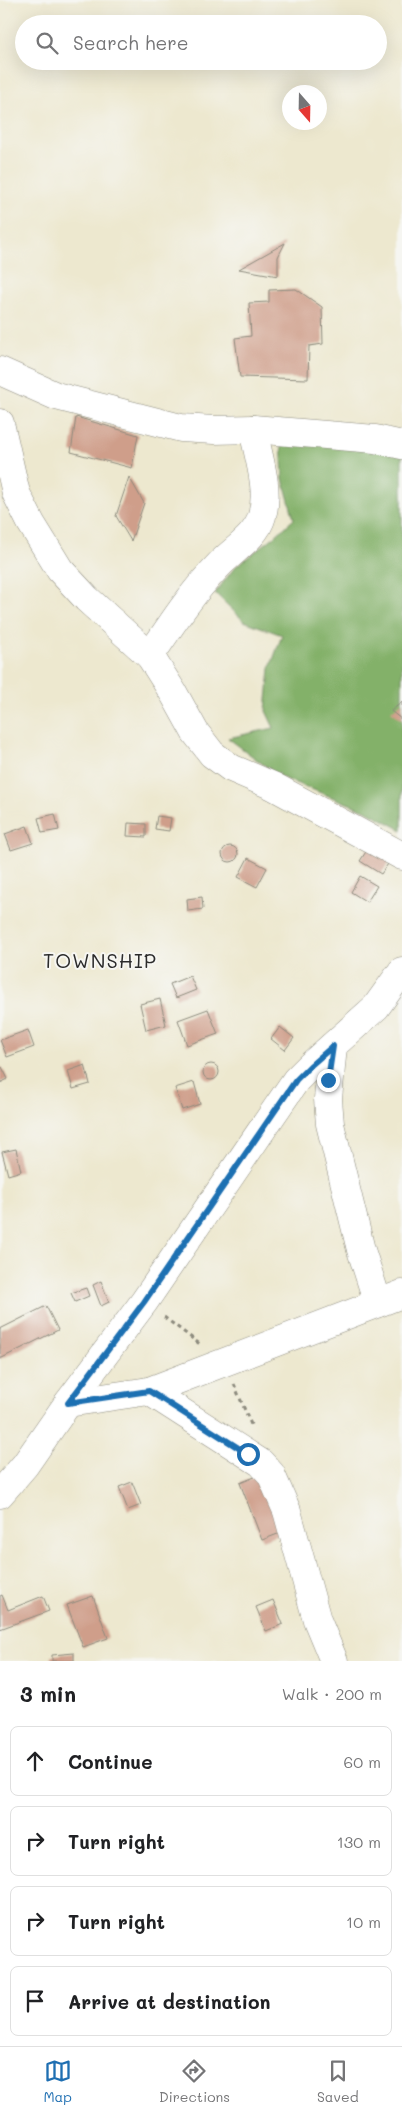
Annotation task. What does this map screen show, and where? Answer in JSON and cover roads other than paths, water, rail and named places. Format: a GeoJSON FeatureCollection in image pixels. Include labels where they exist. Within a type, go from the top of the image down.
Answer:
{"type":"FeatureCollection","features":[{"type":"Feature","properties":{"kind":"street"},"geometry":{"type":"LineString","coordinates":[[0,371],[56,396],[181,428],[214,430],[253,429],[375,438],[402,445]]}},
{"type":"Feature","properties":{"kind":"street"},"geometry":{"type":"LineString","coordinates":[[0,423],[16,493],[31,523],[60,570],[87,599],[150,656],[195,732],[212,754],[231,768],[273,786],[402,856]]}},
{"type":"Feature","properties":{"kind":"street"},"geometry":{"type":"LineString","coordinates":[[150,656],[182,608],[217,566],[253,532],[262,518],[265,504],[264,484],[253,429]]}},
{"type":"Feature","properties":{"kind":"street"},"geometry":{"type":"LineString","coordinates":[[0,1494],[25,1465],[68,1403],[160,1279],[296,1080],[376,1007],[402,971]]}},
{"type":"Feature","properties":{"kind":"street"},"geometry":{"type":"LineString","coordinates":[[68,1403],[149,1391],[390,1298],[361,1250],[330,1124],[328,1099],[333,1046]]}},
{"type":"Feature","properties":{"kind":"street"},"geometry":{"type":"LineString","coordinates":[[149,1391],[260,1462],[271,1474],[287,1511],[317,1620],[334,1661]]}},
{"type":"Feature","properties":{"kind":"district","name":"TOWNSHIP"},"geometry":{"type":"Point","coordinates":[100,960]}}]}
